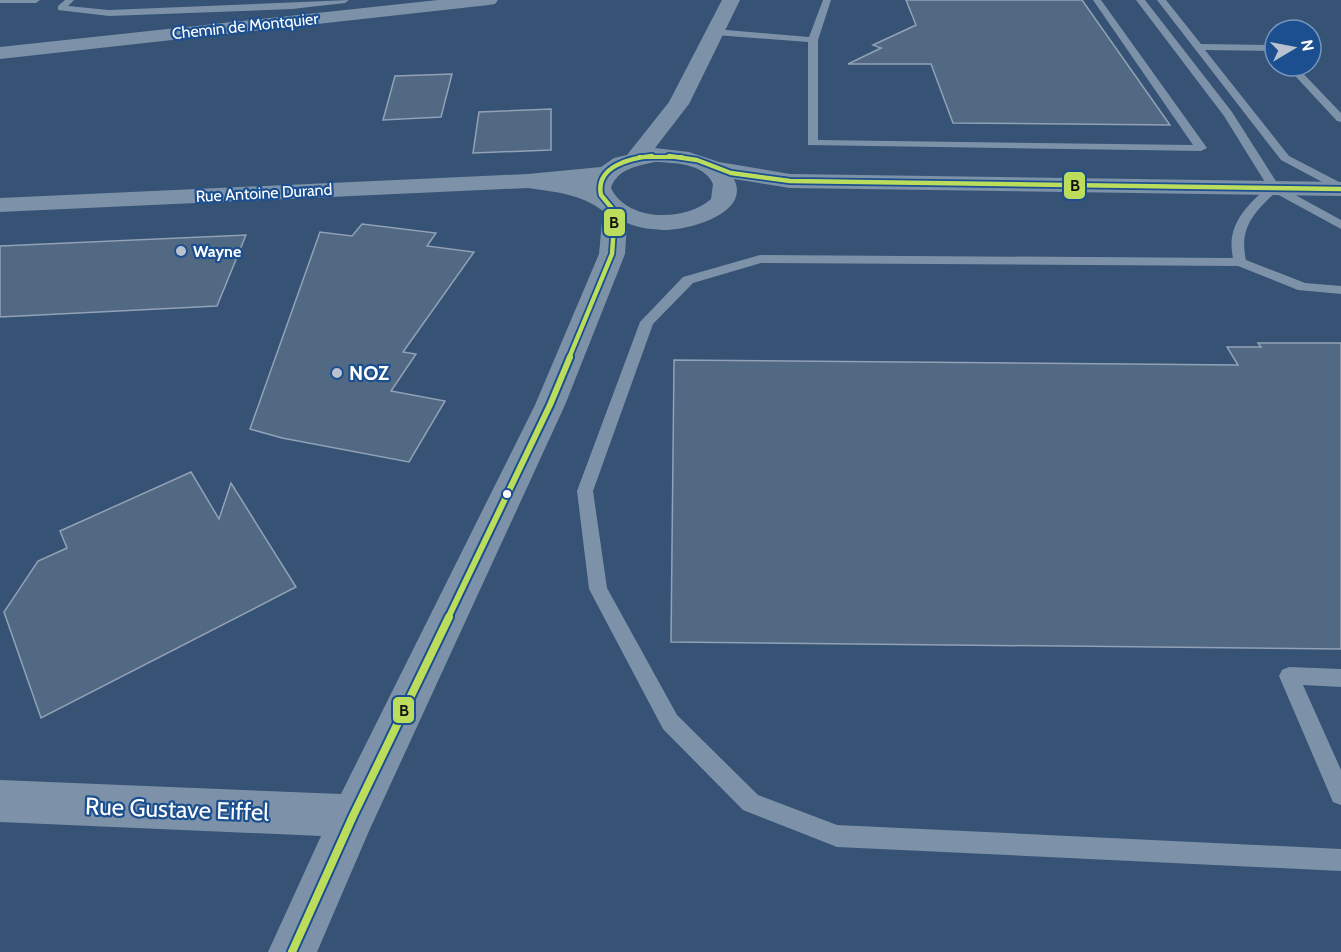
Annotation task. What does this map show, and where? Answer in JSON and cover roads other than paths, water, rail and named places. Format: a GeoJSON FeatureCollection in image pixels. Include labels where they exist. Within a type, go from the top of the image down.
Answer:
{"type":"FeatureCollection","features":[{"type":"Feature","properties":{"kind":"street","name":"Chemin de Montquier"},"geometry":{"type":"LineString","coordinates":[[0,53],[489,0]]}},
{"type":"Feature","properties":{"kind":"street"},"geometry":{"type":"LineString","coordinates":[[636,158],[679,104],[731,0]]}},
{"type":"Feature","properties":{"kind":"street"},"geometry":{"type":"LineString","coordinates":[[679,104],[694,148],[723,177],[726,188],[723,199]]}},
{"type":"Feature","properties":{"kind":"street"},"geometry":{"type":"LineString","coordinates":[[292,952],[353,816],[550,405],[612,254],[608,205],[598,190],[600,181],[606,173],[619,164],[636,158],[675,156],[694,148],[790,181]]}},
{"type":"Feature","properties":{"kind":"street"},"geometry":{"type":"LineString","coordinates":[[528,181],[606,173]]}},
{"type":"Feature","properties":{"kind":"street"},"geometry":{"type":"LineString","coordinates":[[528,181],[577,188],[632,218],[651,222],[671,222],[703,214],[723,199],[790,181],[1341,188]]}},
{"type":"Feature","properties":{"kind":"street","name":"Rue Antoine Durand"},"geometry":{"type":"LineString","coordinates":[[0,205],[528,181]]}},
{"type":"Feature","properties":{"kind":"street"},"geometry":{"type":"LineString","coordinates":[[612,254],[671,222]]}},
{"type":"Feature","properties":{"kind":"street","name":"Rue Gustave Eiffel"},"geometry":{"type":"LineString","coordinates":[[0,801],[353,816]]}},
{"type":"Feature","properties":{"kind":"lane"},"geometry":{"type":"LineString","coordinates":[[0,0],[36,0]]}},
{"type":"Feature","properties":{"kind":"lane"},"geometry":{"type":"LineString","coordinates":[[70,0],[61,8],[110,13],[292,6],[345,0]]}},
{"type":"Feature","properties":{"kind":"lane"},"geometry":{"type":"LineString","coordinates":[[203,8],[211,0]]}},
{"type":"Feature","properties":{"kind":"lane"},"geometry":{"type":"LineString","coordinates":[[827,0],[813,40],[812,143],[1201,148],[1097,0]]}},
{"type":"Feature","properties":{"kind":"lane"},"geometry":{"type":"LineString","coordinates":[[1140,0],[1225,109],[1260,161],[1274,188],[1341,225]]}},
{"type":"Feature","properties":{"kind":"lane"},"geometry":{"type":"LineString","coordinates":[[1161,0],[1286,159],[1341,188]]}},
{"type":"Feature","properties":{"kind":"lane"},"geometry":{"type":"LineString","coordinates":[[715,32],[813,40]]}},
{"type":"Feature","properties":{"kind":"lane"},"geometry":{"type":"LineString","coordinates":[[1197,47],[1263,48]]}},
{"type":"Feature","properties":{"kind":"lane"},"geometry":{"type":"LineString","coordinates":[[1302,78],[1341,119]]}},
{"type":"Feature","properties":{"kind":"lane"},"geometry":{"type":"LineString","coordinates":[[1240,262],[1236,247],[1245,213],[1274,188]]}},
{"type":"Feature","properties":{"kind":"lane"},"geometry":{"type":"LineString","coordinates":[[1341,291],[1303,287],[1240,262],[760,260],[688,280],[647,322],[585,490],[598,589],[670,722],[751,803],[837,836],[1341,860]]}},
{"type":"Feature","properties":{"kind":"lane"},"geometry":{"type":"LineString","coordinates":[[1341,678],[1288,676],[1341,795]]}},
{"type":"Feature","properties":{"kind":"place","name":"Wayne"},"geometry":{"type":"Point","coordinates":[181,251]}},
{"type":"Feature","properties":{"kind":"place","name":"NOZ"},"geometry":{"type":"Point","coordinates":[337,373]}}]}
